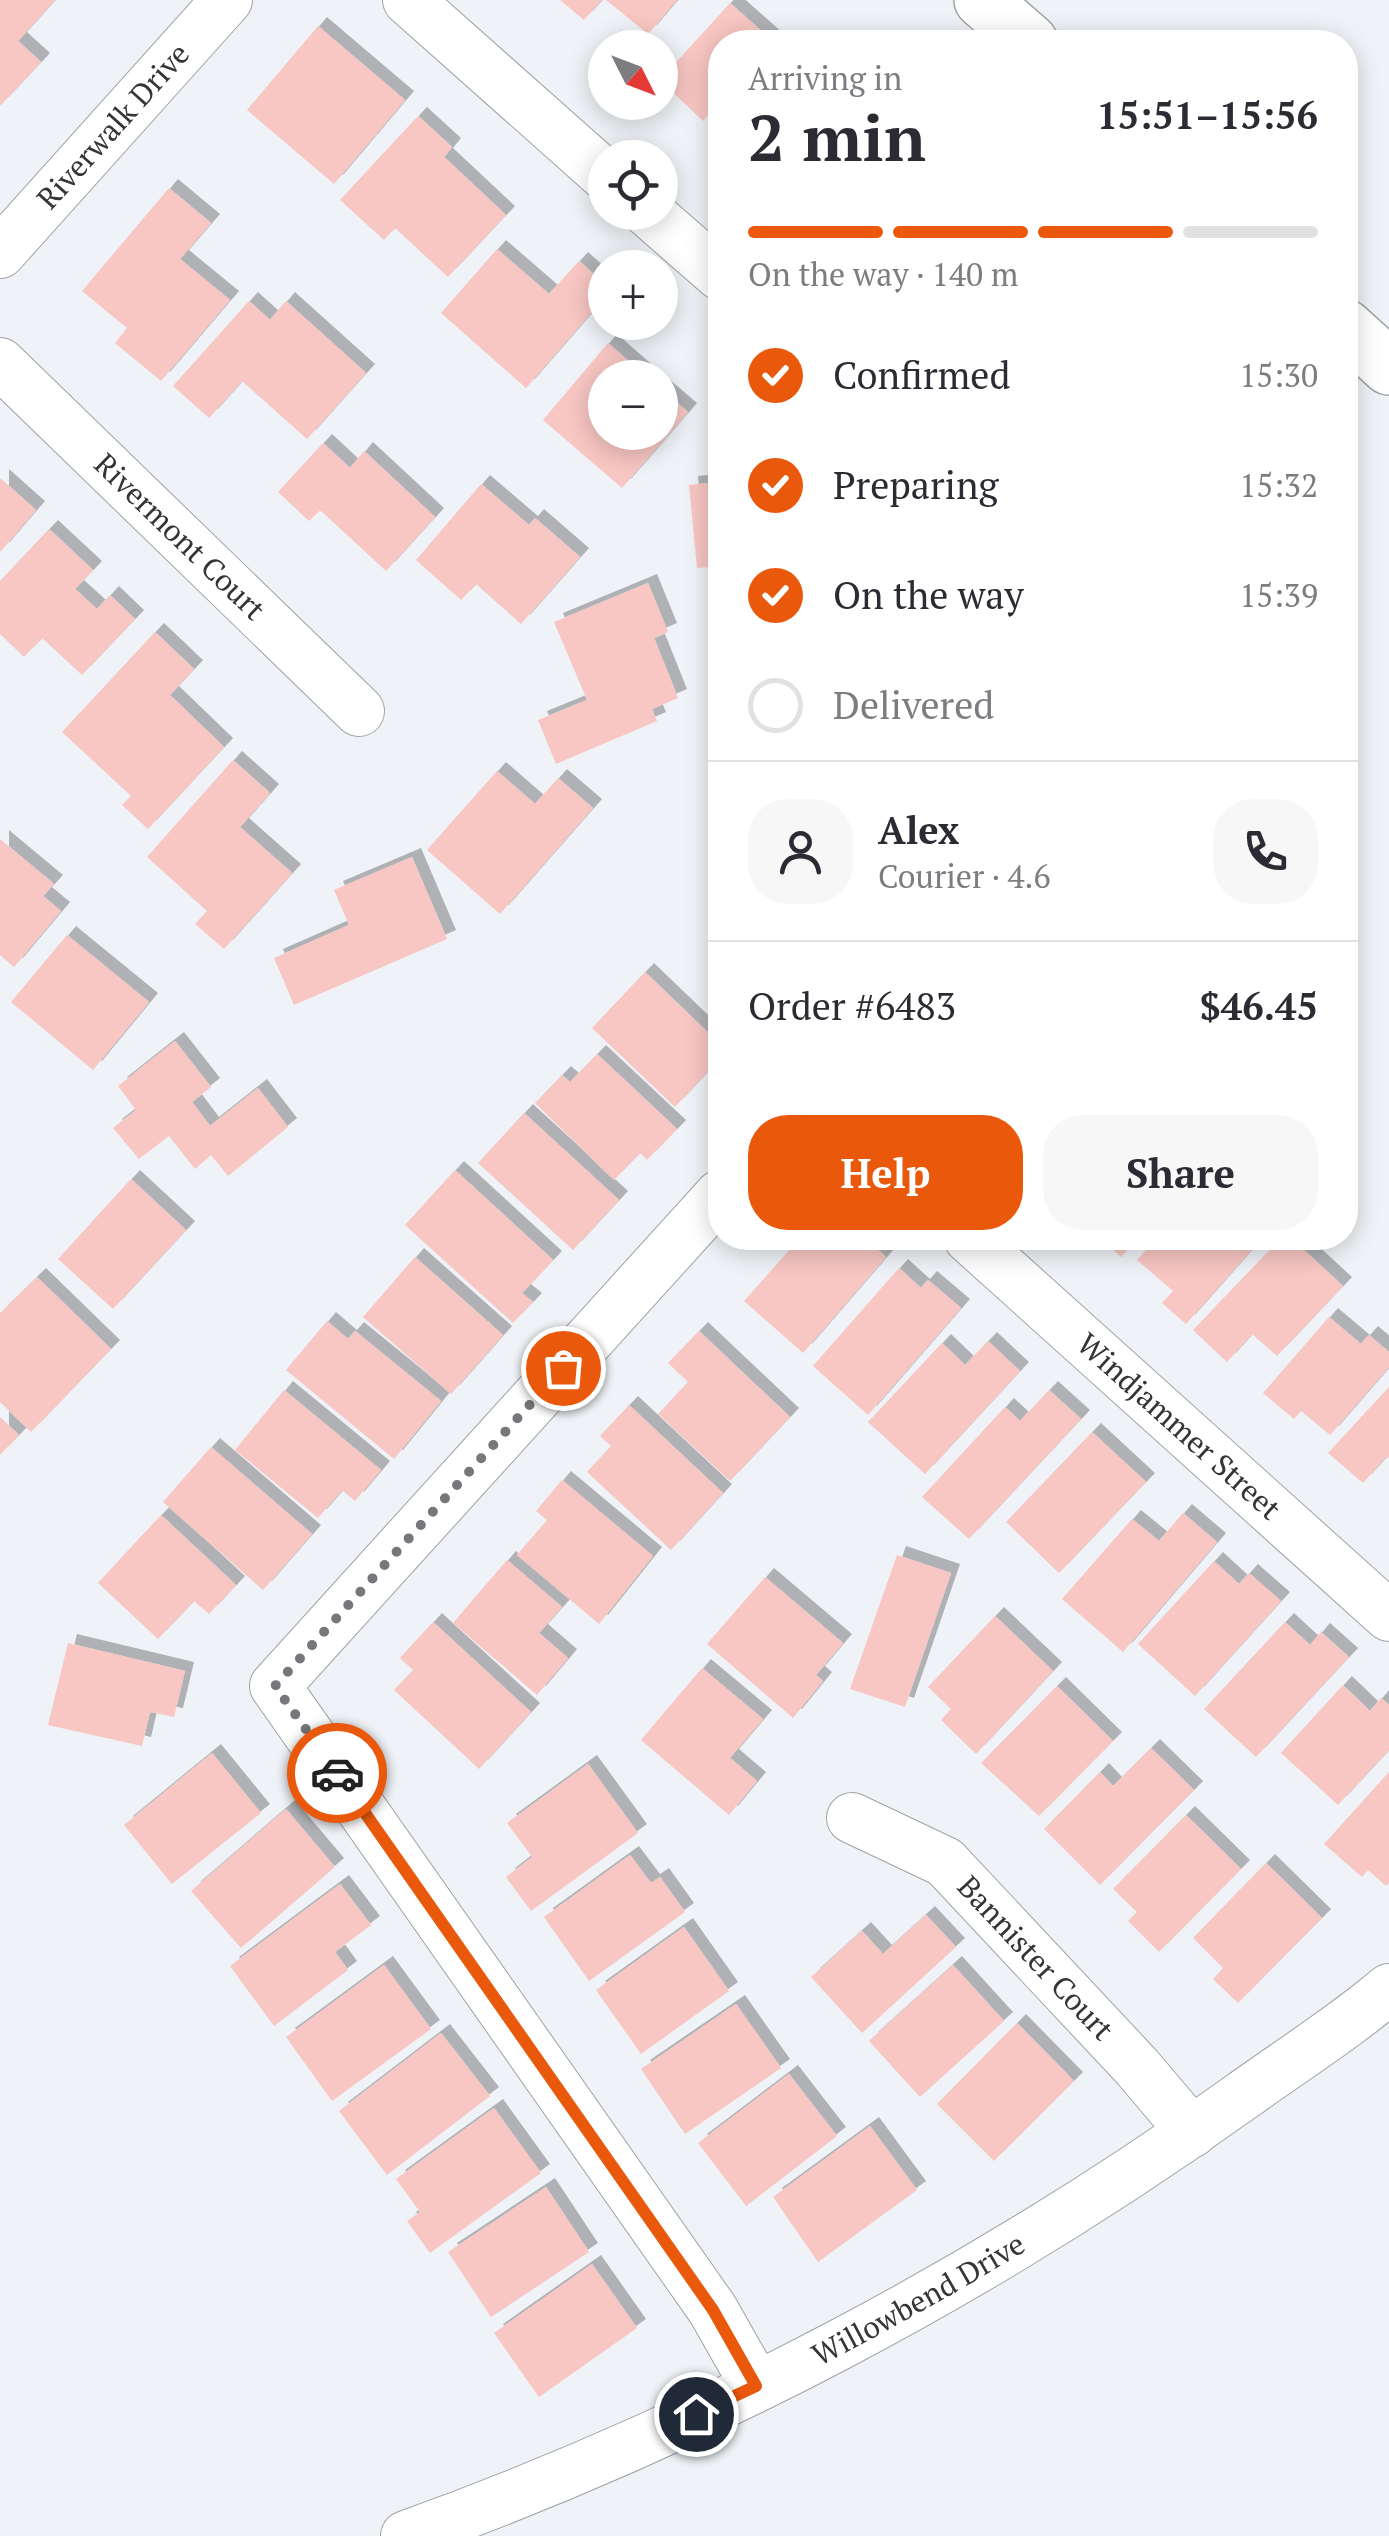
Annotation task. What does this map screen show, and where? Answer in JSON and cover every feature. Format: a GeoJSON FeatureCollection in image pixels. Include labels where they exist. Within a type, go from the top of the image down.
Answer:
{"type":"FeatureCollection","features":[{"type":"Feature","properties":{"kind":"main road"},"geometry":{"type":"LineString","coordinates":[[982,0],[1016,30]]}},
{"type":"Feature","properties":{"kind":"main road"},"geometry":{"type":"LineString","coordinates":[[1358,340],[1389,367]]}},
{"type":"Feature","properties":{"kind":"street","name":"Riverwalk Drive"},"geometry":{"type":"LineString","coordinates":[[0,253],[227,0]]}},
{"type":"Feature","properties":{"kind":"street"},"geometry":{"type":"LineString","coordinates":[[408,0],[588,160]]}},
{"type":"Feature","properties":{"kind":"street"},"geometry":{"type":"LineString","coordinates":[[669,230],[708,264]]}},
{"type":"Feature","properties":{"kind":"street","name":"Rivermont Court"},"geometry":{"type":"LineString","coordinates":[[0,364],[359,711]]}},
{"type":"Feature","properties":{"kind":"street"},"geometry":{"type":"LineString","coordinates":[[708,1209],[275,1686],[713,2310],[756,2386]]}},
{"type":"Feature","properties":{"kind":"street","name":"Windjammer Street"},"geometry":{"type":"LineString","coordinates":[[982,1250],[1389,1616]]}},
{"type":"Feature","properties":{"kind":"street","name":"Bannister Court"},"geometry":{"type":"LineString","coordinates":[[852,1818],[945,1862],[1137,2067],[1192,2132]]}},
{"type":"Feature","properties":{"kind":"street","name":"Willowbend Drive"},"geometry":{"type":"LineString","coordinates":[[406,2536],[606,2456],[756,2386],[944,2287],[1192,2132],[1389,1989]]}},
{"type":"Feature","properties":{"kind":"building"},"geometry":{"type":"Polygon","coordinates":[[[0,0],[55,0],[18,41],[41,62],[0,106],[0,0]]]}},
{"type":"Feature","properties":{"kind":"building"},"geometry":{"type":"Polygon","coordinates":[[[560,0],[602,0],[584,20],[560,0]]]}},
{"type":"Feature","properties":{"kind":"building"},"geometry":{"type":"Polygon","coordinates":[[[606,0],[677,0],[651,30],[643,30],[606,0]]]}},
{"type":"Feature","properties":{"kind":"building"},"geometry":{"type":"Polygon","coordinates":[[[730,3],[760,30],[708,30],[708,115],[703,121],[678,97],[678,60],[730,3]]]}},
{"type":"Feature","properties":{"kind":"building"},"geometry":{"type":"Polygon","coordinates":[[[318,26],[405,100],[334,184],[247,110],[318,26]]]}},
{"type":"Feature","properties":{"kind":"building"},"geometry":{"type":"Polygon","coordinates":[[[418,116],[452,147],[444,157],[506,215],[448,277],[395,228],[384,240],[340,200],[418,116]]]}},
{"type":"Feature","properties":{"kind":"building"},"geometry":{"type":"Polygon","coordinates":[[[169,188],[211,223],[180,259],[230,300],[161,381],[115,343],[127,328],[82,291],[169,188]]]}},
{"type":"Feature","properties":{"kind":"building"},"geometry":{"type":"Polygon","coordinates":[[[497,249],[549,294],[579,261],[588,269],[588,317],[526,388],[441,313],[497,249]]]}},
{"type":"Feature","properties":{"kind":"building"},"geometry":{"type":"Polygon","coordinates":[[[249,301],[270,320],[286,301],[366,373],[307,439],[242,381],[209,418],[173,386],[249,301]]]}},
{"type":"Feature","properties":{"kind":"building"},"geometry":{"type":"Polygon","coordinates":[[[608,343],[627,360],[594,360],[608,343]]]}},
{"type":"Feature","properties":{"kind":"building"},"geometry":{"type":"Polygon","coordinates":[[[588,367],[588,450],[655,450],[622,488],[543,420],[588,367]]]}},
{"type":"Feature","properties":{"kind":"building"},"geometry":{"type":"Polygon","coordinates":[[[678,403],[688,412],[678,424],[678,403]]]}},
{"type":"Feature","properties":{"kind":"building"},"geometry":{"type":"Polygon","coordinates":[[[323,443],[350,468],[364,451],[435,517],[386,571],[320,510],[309,521],[278,492],[323,443]]]}},
{"type":"Feature","properties":{"kind":"building"},"geometry":{"type":"Polygon","coordinates":[[[0,478],[36,510],[0,552],[0,478]]]}},
{"type":"Feature","properties":{"kind":"building"},"geometry":{"type":"Polygon","coordinates":[[[708,483],[708,567],[697,568],[689,485],[708,483]]]}},
{"type":"Feature","properties":{"kind":"building"},"geometry":{"type":"Polygon","coordinates":[[[481,484],[529,525],[535,518],[580,557],[521,624],[476,584],[461,600],[416,560],[481,484]]]}},
{"type":"Feature","properties":{"kind":"building"},"geometry":{"type":"Polygon","coordinates":[[[49,529],[93,570],[75,589],[97,609],[110,595],[135,619],[82,675],[42,638],[24,657],[0,634],[0,581],[49,529]]]}},
{"type":"Feature","properties":{"kind":"building"},"geometry":{"type":"Polygon","coordinates":[[[648,583],[668,632],[654,638],[678,698],[652,709],[657,721],[556,764],[538,720],[587,700],[554,622],[648,583]]]}},
{"type":"Feature","properties":{"kind":"building"},"geometry":{"type":"Polygon","coordinates":[[[155,632],[194,669],[170,695],[224,747],[148,829],[122,805],[131,796],[62,732],[155,632]]]}},
{"type":"Feature","properties":{"kind":"building"},"geometry":{"type":"Polygon","coordinates":[[[233,760],[270,793],[240,827],[292,873],[224,949],[195,924],[207,911],[147,857],[233,760]]]}},
{"type":"Feature","properties":{"kind":"building"},"geometry":{"type":"Polygon","coordinates":[[[497,771],[535,804],[558,778],[593,808],[500,914],[427,850],[497,771]]]}},
{"type":"Feature","properties":{"kind":"building"},"geometry":{"type":"Polygon","coordinates":[[[0,839],[54,884],[43,896],[61,911],[14,967],[0,955],[0,839]]]}},
{"type":"Feature","properties":{"kind":"building"},"geometry":{"type":"Polygon","coordinates":[[[412,857],[447,939],[294,1005],[274,958],[349,925],[334,890],[412,857]]]}},
{"type":"Feature","properties":{"kind":"building"},"geometry":{"type":"Polygon","coordinates":[[[67,935],[149,1002],[93,1070],[11,1002],[67,935]]]}},
{"type":"Feature","properties":{"kind":"building"},"geometry":{"type":"Polygon","coordinates":[[[645,972],[708,1032],[708,1072],[675,1107],[592,1028],[645,972]]]}},
{"type":"Feature","properties":{"kind":"building"},"geometry":{"type":"Polygon","coordinates":[[[175,1041],[211,1087],[192,1102],[210,1126],[258,1088],[288,1127],[228,1176],[211,1155],[195,1169],[169,1136],[139,1159],[113,1128],[136,1110],[118,1086],[175,1041]]]}},
{"type":"Feature","properties":{"kind":"building"},"geometry":{"type":"Polygon","coordinates":[[[597,1054],[677,1129],[647,1160],[640,1153],[614,1180],[535,1103],[562,1075],[570,1082],[597,1054]]]}},
{"type":"Feature","properties":{"kind":"building"},"geometry":{"type":"Polygon","coordinates":[[[524,1113],[619,1200],[573,1250],[478,1163],[524,1113]]]}},
{"type":"Feature","properties":{"kind":"building"},"geometry":{"type":"Polygon","coordinates":[[[455,1170],[553,1260],[522,1293],[533,1302],[513,1323],[405,1225],[455,1170]]]}},
{"type":"Feature","properties":{"kind":"building"},"geometry":{"type":"Polygon","coordinates":[[[131,1179],[186,1230],[113,1309],[58,1259],[131,1179]]]}},
{"type":"Feature","properties":{"kind":"building"},"geometry":{"type":"Polygon","coordinates":[[[789,1250],[878,1250],[886,1257],[803,1353],[744,1301],[789,1250]]]}},
{"type":"Feature","properties":{"kind":"building"},"geometry":{"type":"Polygon","coordinates":[[[1146,1250],[1251,1250],[1186,1324],[1162,1303],[1173,1291],[1137,1260],[1146,1250]]]}},
{"type":"Feature","properties":{"kind":"building"},"geometry":{"type":"Polygon","coordinates":[[[1270,1250],[1304,1250],[1343,1286],[1277,1356],[1252,1334],[1227,1362],[1193,1330],[1270,1250]]]}},
{"type":"Feature","properties":{"kind":"building"},"geometry":{"type":"Polygon","coordinates":[[[415,1257],[503,1335],[451,1394],[363,1317],[415,1257]]]}},
{"type":"Feature","properties":{"kind":"building"},"geometry":{"type":"Polygon","coordinates":[[[899,1268],[921,1288],[928,1280],[961,1308],[868,1415],[813,1366],[899,1268]]]}},
{"type":"Feature","properties":{"kind":"building"},"geometry":{"type":"Polygon","coordinates":[[[37,1277],[111,1349],[31,1432],[0,1402],[0,1313],[37,1277]]]}},
{"type":"Feature","properties":{"kind":"building"},"geometry":{"type":"Polygon","coordinates":[[[1329,1317],[1361,1344],[1369,1335],[1389,1352],[1389,1367],[1330,1435],[1301,1411],[1294,1419],[1263,1393],[1329,1317]]]}},
{"type":"Feature","properties":{"kind":"building"},"geometry":{"type":"Polygon","coordinates":[[[327,1321],[348,1339],[355,1331],[441,1401],[394,1459],[286,1370],[327,1321]]]}},
{"type":"Feature","properties":{"kind":"building"},"geometry":{"type":"Polygon","coordinates":[[[699,1331],[790,1417],[730,1481],[658,1414],[688,1382],[668,1363],[699,1331]]]}},
{"type":"Feature","properties":{"kind":"building"},"geometry":{"type":"Polygon","coordinates":[[[988,1341],[1020,1371],[925,1474],[868,1422],[942,1343],[965,1365],[988,1341]]]}},
{"type":"Feature","properties":{"kind":"building"},"geometry":{"type":"Polygon","coordinates":[[[1389,1387],[1389,1458],[1363,1483],[1328,1453],[1389,1387]]]}},
{"type":"Feature","properties":{"kind":"building"},"geometry":{"type":"Polygon","coordinates":[[[284,1390],[381,1470],[355,1501],[342,1490],[318,1518],[235,1450],[284,1390]]]}},
{"type":"Feature","properties":{"kind":"building"},"geometry":{"type":"Polygon","coordinates":[[[1049,1390],[1081,1419],[969,1539],[922,1497],[1005,1407],[1020,1421],[1049,1390]]]}},
{"type":"Feature","properties":{"kind":"building"},"geometry":{"type":"Polygon","coordinates":[[[629,1405],[723,1493],[671,1550],[587,1472],[611,1446],[600,1436],[629,1405]]]}},
{"type":"Feature","properties":{"kind":"building"},"geometry":{"type":"Polygon","coordinates":[[[0,1417],[19,1435],[0,1455],[0,1417]]]}},
{"type":"Feature","properties":{"kind":"building"},"geometry":{"type":"Polygon","coordinates":[[[1092,1432],[1146,1482],[1059,1573],[1006,1522],[1092,1432]]]}},
{"type":"Feature","properties":{"kind":"building"},"geometry":{"type":"Polygon","coordinates":[[[211,1447],[312,1534],[263,1590],[163,1502],[211,1447]]]}},
{"type":"Feature","properties":{"kind":"building"},"geometry":{"type":"Polygon","coordinates":[[[562,1480],[653,1556],[599,1624],[517,1555],[547,1520],[536,1511],[562,1480]]]}},
{"type":"Feature","properties":{"kind":"building"},"geometry":{"type":"Polygon","coordinates":[[[1183,1513],[1217,1542],[1123,1652],[1062,1599],[1132,1519],[1159,1541],[1183,1513]]]}},
{"type":"Feature","properties":{"kind":"building"},"geometry":{"type":"Polygon","coordinates":[[[161,1515],[236,1585],[209,1614],[194,1601],[158,1639],[98,1583],[161,1515]]]}},
{"type":"Feature","properties":{"kind":"building"},"geometry":{"type":"Polygon","coordinates":[[[897,1555],[951,1573],[905,1707],[850,1689],[897,1555]]]}},
{"type":"Feature","properties":{"kind":"building"},"geometry":{"type":"Polygon","coordinates":[[[507,1560],[562,1607],[539,1633],[568,1658],[537,1695],[453,1623],[507,1560]]]}},
{"type":"Feature","properties":{"kind":"building"},"geometry":{"type":"Polygon","coordinates":[[[1214,1561],[1239,1584],[1249,1573],[1281,1601],[1195,1696],[1138,1644],[1214,1561]]]}},
{"type":"Feature","properties":{"kind":"building"},"geometry":{"type":"Polygon","coordinates":[[[765,1577],[843,1643],[816,1675],[823,1681],[793,1718],[707,1644],[765,1577]]]}},
{"type":"Feature","properties":{"kind":"building"},"geometry":{"type":"Polygon","coordinates":[[[995,1616],[1053,1671],[976,1754],[941,1720],[951,1709],[928,1687],[995,1616]]]}},
{"type":"Feature","properties":{"kind":"building"},"geometry":{"type":"Polygon","coordinates":[[[433,1622],[531,1712],[479,1769],[394,1690],[413,1670],[400,1658],[433,1622]]]}},
{"type":"Feature","properties":{"kind":"building"},"geometry":{"type":"Polygon","coordinates":[[[1285,1622],[1310,1645],[1321,1632],[1349,1657],[1256,1757],[1204,1709],[1285,1622]]]}},
{"type":"Feature","properties":{"kind":"building"},"geometry":{"type":"Polygon","coordinates":[[[68,1643],[185,1671],[174,1717],[150,1712],[142,1746],[48,1725],[68,1643]]]}},
{"type":"Feature","properties":{"kind":"building"},"geometry":{"type":"Polygon","coordinates":[[[702,1668],[763,1719],[730,1758],[757,1781],[729,1815],[641,1740],[702,1668]]]}},
{"type":"Feature","properties":{"kind":"building"},"geometry":{"type":"Polygon","coordinates":[[[1343,1685],[1370,1711],[1381,1698],[1389,1705],[1389,1750],[1338,1805],[1281,1753],[1343,1685]]]}},
{"type":"Feature","properties":{"kind":"building"},"geometry":{"type":"Polygon","coordinates":[[[1057,1686],[1113,1741],[1039,1816],[981,1763],[1057,1686]]]}},
{"type":"Feature","properties":{"kind":"building"},"geometry":{"type":"Polygon","coordinates":[[[1151,1748],[1194,1790],[1100,1885],[1044,1829],[1100,1772],[1113,1786],[1151,1748]]]}},
{"type":"Feature","properties":{"kind":"building"},"geometry":{"type":"Polygon","coordinates":[[[212,1753],[261,1813],[172,1884],[124,1825],[212,1753]]]}},
{"type":"Feature","properties":{"kind":"building"},"geometry":{"type":"Polygon","coordinates":[[[588,1764],[638,1833],[531,1911],[506,1877],[532,1857],[507,1823],[588,1764]]]}},
{"type":"Feature","properties":{"kind":"building"},"geometry":{"type":"Polygon","coordinates":[[[1389,1772],[1386,1886],[1368,1870],[1362,1877],[1324,1844],[1389,1772]]]}},
{"type":"Feature","properties":{"kind":"building"},"geometry":{"type":"Polygon","coordinates":[[[286,1809],[335,1867],[241,1948],[191,1891],[286,1809]]]}},
{"type":"Feature","properties":{"kind":"building"},"geometry":{"type":"Polygon","coordinates":[[[1186,1815],[1241,1869],[1159,1952],[1128,1921],[1137,1912],[1113,1889],[1186,1815]]]}},
{"type":"Feature","properties":{"kind":"building"},"geometry":{"type":"Polygon","coordinates":[[[630,1855],[651,1883],[660,1877],[685,1912],[589,1981],[544,1917],[630,1855]]]}},
{"type":"Feature","properties":{"kind":"building"},"geometry":{"type":"Polygon","coordinates":[[[1266,1863],[1322,1918],[1238,2003],[1213,1979],[1223,1968],[1193,1938],[1266,1863]]]}},
{"type":"Feature","properties":{"kind":"building"},"geometry":{"type":"Polygon","coordinates":[[[340,1884],[371,1925],[335,1952],[348,1970],[274,2026],[230,1966],[340,1884]]]}},
{"type":"Feature","properties":{"kind":"building"},"geometry":{"type":"Polygon","coordinates":[[[926,1915],[956,1947],[862,2033],[811,1977],[862,1931],[883,1954],[926,1915]]]}},
{"type":"Feature","properties":{"kind":"building"},"geometry":{"type":"Polygon","coordinates":[[[684,1927],[729,1991],[641,2054],[596,1990],[684,1927]]]}},
{"type":"Feature","properties":{"kind":"building"},"geometry":{"type":"Polygon","coordinates":[[[384,1965],[431,2029],[332,2101],[286,2037],[384,1965]]]}},
{"type":"Feature","properties":{"kind":"building"},"geometry":{"type":"Polygon","coordinates":[[[953,1965],[1004,2021],[920,2097],[869,2041],[953,1965]]]}},
{"type":"Feature","properties":{"kind":"building"},"geometry":{"type":"Polygon","coordinates":[[[736,2004],[781,2068],[685,2134],[641,2069],[736,2004]]]}},
{"type":"Feature","properties":{"kind":"building"},"geometry":{"type":"Polygon","coordinates":[[[1017,2023],[1074,2081],[994,2161],[937,2104],[1017,2023]]]}},
{"type":"Feature","properties":{"kind":"building"},"geometry":{"type":"Polygon","coordinates":[[[441,2033],[490,2096],[387,2175],[339,2111],[441,2033]]]}},
{"type":"Feature","properties":{"kind":"building"},"geometry":{"type":"Polygon","coordinates":[[[789,2074],[837,2136],[746,2206],[698,2143],[789,2074]]]}},
{"type":"Feature","properties":{"kind":"building"},"geometry":{"type":"Polygon","coordinates":[[[494,2108],[541,2173],[430,2253],[407,2221],[420,2212],[396,2179],[494,2108]]]}},
{"type":"Feature","properties":{"kind":"building"},"geometry":{"type":"Polygon","coordinates":[[[870,2126],[917,2190],[818,2262],[773,2197],[870,2126]]]}},
{"type":"Feature","properties":{"kind":"building"},"geometry":{"type":"Polygon","coordinates":[[[546,2187],[589,2252],[491,2317],[448,2252],[546,2187]]]}},
{"type":"Feature","properties":{"kind":"building"},"geometry":{"type":"Polygon","coordinates":[[[592,2264],[637,2328],[539,2397],[494,2333],[592,2264]]]}},
{"type":"Feature","properties":{"kind":"way so far"},"geometry":{"type":"LineString","coordinates":[[337,1773],[275,1686],[563,1368]]}},
{"type":"Feature","properties":{"kind":"route"},"geometry":{"type":"LineString","coordinates":[[337,1773],[713,2310],[756,2386],[696,2414]]}}]}
